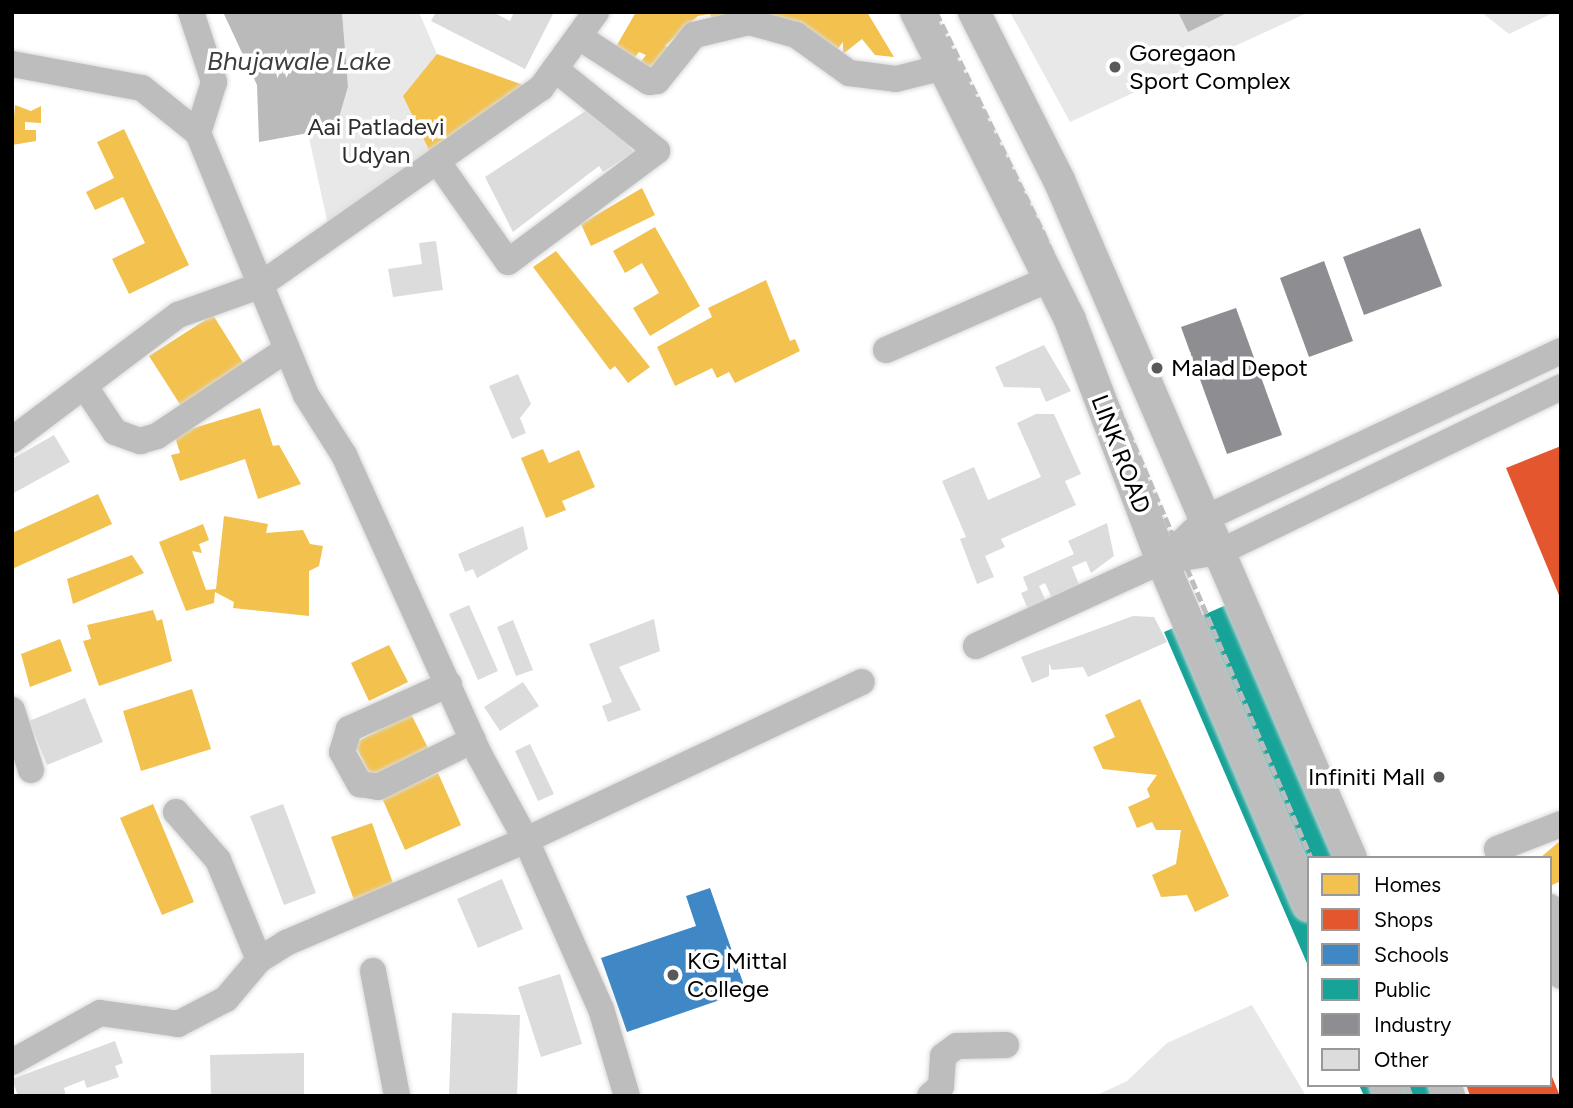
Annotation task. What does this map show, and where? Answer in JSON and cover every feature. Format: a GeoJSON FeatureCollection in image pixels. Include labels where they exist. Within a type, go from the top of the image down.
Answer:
{"type":"FeatureCollection","features":[{"type":"Feature","properties":{"kind":"main road","name":"LINK ROAD"},"geometry":{"type":"LineString","coordinates":[[916,12],[1049,279],[1162,561],[1307,900]]}},
{"type":"Feature","properties":{"kind":"main road","name":"LINK ROAD"},"geometry":{"type":"LineString","coordinates":[[974,12],[1059,180],[1208,517],[1220,552],[1350,856]]}},
{"type":"Feature","properties":{"kind":"street"},"geometry":{"type":"LineString","coordinates":[[191,12],[214,82],[198,133]]}},
{"type":"Feature","properties":{"kind":"street"},"geometry":{"type":"LineString","coordinates":[[12,440],[178,315],[259,286],[541,88],[596,12]]}},
{"type":"Feature","properties":{"kind":"street"},"geometry":{"type":"LineString","coordinates":[[579,37],[649,82],[657,81],[694,35],[749,17],[796,35],[836,69],[870,78],[909,78],[944,67]]}},
{"type":"Feature","properties":{"kind":"street"},"geometry":{"type":"LineString","coordinates":[[12,64],[142,88],[198,133],[286,350],[344,454],[473,740],[526,840],[601,1009],[627,1096]]}},
{"type":"Feature","properties":{"kind":"street"},"geometry":{"type":"LineString","coordinates":[[437,161],[508,262],[657,151],[555,69]]}},
{"type":"Feature","properties":{"kind":"street"},"geometry":{"type":"LineString","coordinates":[[886,350],[1049,279]]}},
{"type":"Feature","properties":{"kind":"street"},"geometry":{"type":"LineString","coordinates":[[85,387],[115,432],[140,442],[158,436],[286,350]]}},
{"type":"Feature","properties":{"kind":"street"},"geometry":{"type":"LineString","coordinates":[[1162,561],[1208,517],[1561,351]]}},
{"type":"Feature","properties":{"kind":"street"},"geometry":{"type":"LineString","coordinates":[[1521,368],[1534,399]]}},
{"type":"Feature","properties":{"kind":"street"},"geometry":{"type":"LineString","coordinates":[[976,646],[1162,561],[1220,552],[1561,387]]}},
{"type":"Feature","properties":{"kind":"street"},"geometry":{"type":"LineString","coordinates":[[12,1062],[100,1013],[178,1024],[226,999],[259,960],[526,840],[862,682]]}},
{"type":"Feature","properties":{"kind":"street"},"geometry":{"type":"LineString","coordinates":[[449,684],[349,729],[342,752],[360,783],[378,787],[473,740]]}},
{"type":"Feature","properties":{"kind":"street"},"geometry":{"type":"LineString","coordinates":[[12,710],[31,770]]}},
{"type":"Feature","properties":{"kind":"street"},"geometry":{"type":"LineString","coordinates":[[176,812],[213,852],[259,960]]}},
{"type":"Feature","properties":{"kind":"street"},"geometry":{"type":"LineString","coordinates":[[1499,856],[1497,849],[1561,824]]}},
{"type":"Feature","properties":{"kind":"street"},"geometry":{"type":"LineString","coordinates":[[1552,912],[1561,932]]}},
{"type":"Feature","properties":{"kind":"street"},"geometry":{"type":"LineString","coordinates":[[1552,954],[1561,976]]}},
{"type":"Feature","properties":{"kind":"street"},"geometry":{"type":"LineString","coordinates":[[373,971],[397,1096]]}},
{"type":"Feature","properties":{"kind":"street"},"geometry":{"type":"LineString","coordinates":[[930,1096],[941,1086],[943,1056],[957,1046],[1006,1045]]}},
{"type":"Feature","properties":{"kind":"green space","name":"Aai Patladevi Udyan"},"geometry":{"type":"Polygon","coordinates":[[[342,12],[419,12],[437,54],[432,156],[328,225],[308,133],[336,128],[348,88],[342,12]]]}},
{"type":"Feature","properties":{"kind":"green space","name":"Goregaon Sport Complex"},"geometry":{"type":"Polygon","coordinates":[[[1010,12],[1309,12],[1070,122],[1010,12]]]}},
{"type":"Feature","properties":{"kind":"green space"},"geometry":{"type":"Polygon","coordinates":[[[1481,12],[1555,12],[1509,34],[1481,12]]]}},
{"type":"Feature","properties":{"kind":"green space"},"geometry":{"type":"Polygon","coordinates":[[[1252,1005],[1306,1096],[1095,1096],[1127,1081],[1167,1043],[1252,1005]]]}},
{"type":"Feature","properties":{"kind":"water","name":"Bhujawale Lake"},"geometry":{"type":"Polygon","coordinates":[[[223,12],[342,12],[348,87],[336,128],[259,142],[257,85],[223,12]]]}},
{"type":"Feature","properties":{"kind":"water"},"geometry":{"type":"Polygon","coordinates":[[[1178,12],[1229,12],[1188,32],[1178,12]]]}},
{"type":"Feature","properties":{"kind":"building: Homes"},"geometry":{"type":"Polygon","coordinates":[[[636,12],[739,12],[714,22],[710,14],[698,16],[665,46],[675,50],[654,71],[639,64],[646,55],[639,52],[631,62],[613,52],[636,12]]]}},
{"type":"Feature","properties":{"kind":"building: Homes"},"geometry":{"type":"Polygon","coordinates":[[[756,12],[867,12],[894,57],[875,55],[862,39],[843,54],[843,42],[837,50],[800,25],[801,20],[797,28],[756,12]]]}},
{"type":"Feature","properties":{"kind":"building: Homes"},"geometry":{"type":"Polygon","coordinates":[[[437,54],[526,86],[432,156],[403,96],[437,54]]]}},
{"type":"Feature","properties":{"kind":"building: Homes"},"geometry":{"type":"Polygon","coordinates":[[[15,105],[31,111],[41,106],[41,123],[25,122],[25,130],[36,130],[36,141],[12,145],[15,105]]]}},
{"type":"Feature","properties":{"kind":"building: Homes"},"geometry":{"type":"Polygon","coordinates":[[[124,129],[189,265],[129,294],[112,259],[145,243],[123,197],[95,210],[86,192],[114,178],[97,142],[124,129]]]}},
{"type":"Feature","properties":{"kind":"building: Homes"},"geometry":{"type":"Polygon","coordinates":[[[642,188],[655,215],[591,246],[581,224],[642,188]]]}},
{"type":"Feature","properties":{"kind":"building: Homes"},"geometry":{"type":"Polygon","coordinates":[[[655,227],[700,306],[650,336],[633,308],[659,293],[642,263],[625,273],[613,251],[655,227]]]}},
{"type":"Feature","properties":{"kind":"building: Homes"},"geometry":{"type":"Polygon","coordinates":[[[556,251],[650,367],[628,383],[615,366],[610,370],[533,267],[556,251]]]}},
{"type":"Feature","properties":{"kind":"building: Homes"},"geometry":{"type":"Polygon","coordinates":[[[766,280],[790,341],[795,339],[800,351],[735,383],[729,372],[717,378],[712,368],[675,386],[657,347],[712,317],[708,308],[766,280]]]}},
{"type":"Feature","properties":{"kind":"building: Homes"},"geometry":{"type":"Polygon","coordinates":[[[213,315],[245,366],[181,406],[149,356],[213,315]]]}},
{"type":"Feature","properties":{"kind":"building: Homes"},"geometry":{"type":"Polygon","coordinates":[[[260,408],[273,446],[279,445],[301,484],[258,499],[245,459],[180,481],[171,455],[180,453],[174,434],[260,408]]]}},
{"type":"Feature","properties":{"kind":"building: Homes"},"geometry":{"type":"Polygon","coordinates":[[[543,449],[549,463],[579,450],[595,487],[562,501],[566,510],[546,518],[521,458],[543,449]]]}},
{"type":"Feature","properties":{"kind":"building: Homes"},"geometry":{"type":"Polygon","coordinates":[[[98,494],[112,524],[12,569],[12,533],[98,494]]]}},
{"type":"Feature","properties":{"kind":"building: Homes"},"geometry":{"type":"Polygon","coordinates":[[[224,516],[268,524],[266,533],[303,530],[310,544],[323,546],[319,566],[309,571],[309,616],[233,608],[234,602],[215,592],[214,603],[186,611],[159,542],[203,524],[209,540],[199,544],[202,553],[192,551],[206,590],[216,589],[224,516]]]}},
{"type":"Feature","properties":{"kind":"building: Homes"},"geometry":{"type":"Polygon","coordinates":[[[132,555],[144,573],[73,604],[67,579],[132,555]]]}},
{"type":"Feature","properties":{"kind":"building: Homes"},"geometry":{"type":"Polygon","coordinates":[[[153,610],[157,621],[162,619],[172,661],[99,686],[83,641],[91,639],[87,625],[153,610]]]}},
{"type":"Feature","properties":{"kind":"building: Homes"},"geometry":{"type":"Polygon","coordinates":[[[60,639],[72,671],[30,687],[21,654],[60,639]]]}},
{"type":"Feature","properties":{"kind":"building: Homes"},"geometry":{"type":"Polygon","coordinates":[[[389,645],[408,682],[369,701],[351,663],[389,645]]]}},
{"type":"Feature","properties":{"kind":"building: Homes"},"geometry":{"type":"Polygon","coordinates":[[[192,689],[211,749],[141,771],[123,711],[192,689]]]}},
{"type":"Feature","properties":{"kind":"building: Homes"},"geometry":{"type":"Polygon","coordinates":[[[1140,699],[1229,896],[1195,912],[1187,895],[1161,897],[1152,875],[1176,864],[1181,830],[1156,830],[1152,822],[1137,828],[1128,807],[1150,797],[1147,789],[1157,775],[1103,769],[1093,747],[1115,737],[1105,715],[1140,699]]]}},
{"type":"Feature","properties":{"kind":"building: Homes"},"geometry":{"type":"Polygon","coordinates":[[[411,714],[431,754],[374,783],[354,743],[411,714]]]}},
{"type":"Feature","properties":{"kind":"building: Homes"},"geometry":{"type":"Polygon","coordinates":[[[438,773],[461,825],[405,850],[382,798],[438,773]]]}},
{"type":"Feature","properties":{"kind":"building: Homes"},"geometry":{"type":"Polygon","coordinates":[[[153,804],[194,902],[162,915],[120,818],[153,804]]]}},
{"type":"Feature","properties":{"kind":"building: Homes"},"geometry":{"type":"Polygon","coordinates":[[[372,823],[394,886],[354,900],[331,837],[372,823]]]}},
{"type":"Feature","properties":{"kind":"building: Homes"},"geometry":{"type":"Polygon","coordinates":[[[1561,840],[1561,881],[1552,885],[1552,856],[1542,856],[1561,840]]]}},
{"type":"Feature","properties":{"kind":"building: Shops"},"geometry":{"type":"Polygon","coordinates":[[[1561,446],[1561,600],[1506,468],[1561,446]]]}},
{"type":"Feature","properties":{"kind":"building: Shops"},"geometry":{"type":"Polygon","coordinates":[[[1552,1077],[1560,1096],[1470,1096],[1467,1087],[1552,1087],[1552,1077]]]}},
{"type":"Feature","properties":{"kind":"building: Schools","name":"KG Mittal College"},"geometry":{"type":"Polygon","coordinates":[[[710,888],[746,991],[627,1032],[601,958],[696,926],[686,896],[710,888]]]}},
{"type":"Feature","properties":{"kind":"building: Public"},"geometry":{"type":"Polygon","coordinates":[[[1240,599],[1350,856],[1307,856],[1307,963],[1164,632],[1240,599]]]}},
{"type":"Feature","properties":{"kind":"building: Public"},"geometry":{"type":"Polygon","coordinates":[[[1360,1087],[1449,1087],[1453,1096],[1364,1096],[1360,1087]]]}},
{"type":"Feature","properties":{"kind":"building: Industry"},"geometry":{"type":"Polygon","coordinates":[[[1420,228],[1442,286],[1364,315],[1343,257],[1420,228]]]}},
{"type":"Feature","properties":{"kind":"building: Industry"},"geometry":{"type":"Polygon","coordinates":[[[1324,261],[1353,341],[1309,357],[1280,278],[1324,261]]]}},
{"type":"Feature","properties":{"kind":"building: Industry"},"geometry":{"type":"Polygon","coordinates":[[[1236,308],[1282,435],[1227,454],[1181,327],[1236,308]]]}},
{"type":"Feature","properties":{"kind":"building: Other"},"geometry":{"type":"Polygon","coordinates":[[[436,12],[493,12],[510,21],[514,12],[554,12],[525,69],[431,21],[436,12]]]}},
{"type":"Feature","properties":{"kind":"building: Other"},"geometry":{"type":"Polygon","coordinates":[[[593,106],[634,152],[603,172],[599,166],[513,232],[485,177],[593,106]]]}},
{"type":"Feature","properties":{"kind":"building: Other"},"geometry":{"type":"Polygon","coordinates":[[[436,241],[443,290],[393,297],[388,269],[422,264],[419,243],[436,241]]]}},
{"type":"Feature","properties":{"kind":"building: Other"},"geometry":{"type":"Polygon","coordinates":[[[1044,345],[1071,391],[1046,402],[1040,388],[1004,387],[995,367],[1044,345]]]}},
{"type":"Feature","properties":{"kind":"building: Other"},"geometry":{"type":"Polygon","coordinates":[[[518,374],[531,404],[520,418],[526,433],[512,439],[489,386],[518,374]]]}},
{"type":"Feature","properties":{"kind":"building: Other"},"geometry":{"type":"Polygon","coordinates":[[[1036,414],[1054,414],[1081,474],[1065,481],[1076,505],[1001,539],[1005,547],[985,556],[994,577],[977,584],[960,539],[966,537],[942,481],[974,467],[988,500],[1041,477],[1017,423],[1036,414]]]}},
{"type":"Feature","properties":{"kind":"building: Other"},"geometry":{"type":"Polygon","coordinates":[[[54,435],[70,462],[12,494],[12,459],[54,435]]]}},
{"type":"Feature","properties":{"kind":"building: Other"},"geometry":{"type":"Polygon","coordinates":[[[1107,523],[1114,556],[1091,573],[1086,561],[1072,567],[1082,592],[1055,605],[1045,583],[1039,586],[1049,608],[1031,616],[1021,593],[1028,590],[1023,577],[1074,554],[1068,541],[1107,523]]]}},
{"type":"Feature","properties":{"kind":"building: Other"},"geometry":{"type":"Polygon","coordinates":[[[523,526],[528,549],[477,578],[473,569],[465,572],[458,554],[523,526]]]}},
{"type":"Feature","properties":{"kind":"building: Other"},"geometry":{"type":"Polygon","coordinates":[[[469,605],[498,671],[478,680],[449,614],[469,605]]]}},
{"type":"Feature","properties":{"kind":"building: Other"},"geometry":{"type":"Polygon","coordinates":[[[1133,616],[1154,617],[1167,642],[1088,677],[1083,667],[1052,670],[1049,663],[1049,676],[1032,683],[1021,657],[1133,616]]]}},
{"type":"Feature","properties":{"kind":"building: Other"},"geometry":{"type":"Polygon","coordinates":[[[654,619],[660,651],[619,667],[641,710],[608,722],[602,706],[612,702],[589,644],[654,619]]]}},
{"type":"Feature","properties":{"kind":"building: Other"},"geometry":{"type":"Polygon","coordinates":[[[513,620],[533,670],[516,676],[497,627],[513,620]]]}},
{"type":"Feature","properties":{"kind":"building: Other"},"geometry":{"type":"Polygon","coordinates":[[[523,682],[539,706],[500,731],[484,707],[523,682]]]}},
{"type":"Feature","properties":{"kind":"building: Other"},"geometry":{"type":"Polygon","coordinates":[[[85,698],[103,742],[47,765],[29,721],[85,698]]]}},
{"type":"Feature","properties":{"kind":"building: Other"},"geometry":{"type":"Polygon","coordinates":[[[530,744],[554,794],[538,801],[515,751],[530,744]]]}},
{"type":"Feature","properties":{"kind":"building: Other"},"geometry":{"type":"Polygon","coordinates":[[[283,804],[316,893],[284,905],[250,816],[283,804]]]}},
{"type":"Feature","properties":{"kind":"building: Other"},"geometry":{"type":"Polygon","coordinates":[[[502,879],[523,929],[478,948],[457,899],[502,879]]]}},
{"type":"Feature","properties":{"kind":"building: Other"},"geometry":{"type":"Polygon","coordinates":[[[560,974],[582,1044],[541,1057],[518,987],[560,974]]]}},
{"type":"Feature","properties":{"kind":"building: Other"},"geometry":{"type":"Polygon","coordinates":[[[452,1013],[520,1015],[517,1096],[449,1096],[452,1013]]]}},
{"type":"Feature","properties":{"kind":"building: Other"},"geometry":{"type":"Polygon","coordinates":[[[115,1041],[123,1063],[115,1066],[119,1077],[87,1088],[84,1080],[64,1088],[66,1096],[18,1096],[12,1079],[115,1041]]]}},
{"type":"Feature","properties":{"kind":"building: Other"},"geometry":{"type":"Polygon","coordinates":[[[304,1053],[304,1096],[211,1096],[210,1055],[304,1053]]]}},
{"type":"Feature","properties":{"kind":"railway"},"geometry":{"type":"LineString","coordinates":[[921,12],[1030,238],[1307,880]]}},
{"type":"Feature","properties":{"kind":"railway"},"geometry":{"type":"LineString","coordinates":[[936,12],[1043,232],[1310,856]]}},
{"type":"Feature","properties":{"kind":"railway"},"geometry":{"type":"LineString","coordinates":[[1393,1087],[1397,1096]]}},
{"type":"Feature","properties":{"kind":"railway"},"geometry":{"type":"LineString","coordinates":[[1408,1087],[1411,1096]]}},
{"type":"Feature","properties":{"kind":"place","name":"Goregaon Sport Complex"},"geometry":{"type":"Point","coordinates":[1115,67]}},
{"type":"Feature","properties":{"kind":"place","name":"Malad Depot"},"geometry":{"type":"Point","coordinates":[1157,368]}},
{"type":"Feature","properties":{"kind":"place","name":"Infiniti Mall"},"geometry":{"type":"Point","coordinates":[1439,777]}},
{"type":"Feature","properties":{"kind":"place","name":"KG Mittal College"},"geometry":{"type":"Point","coordinates":[673,975]}}]}
